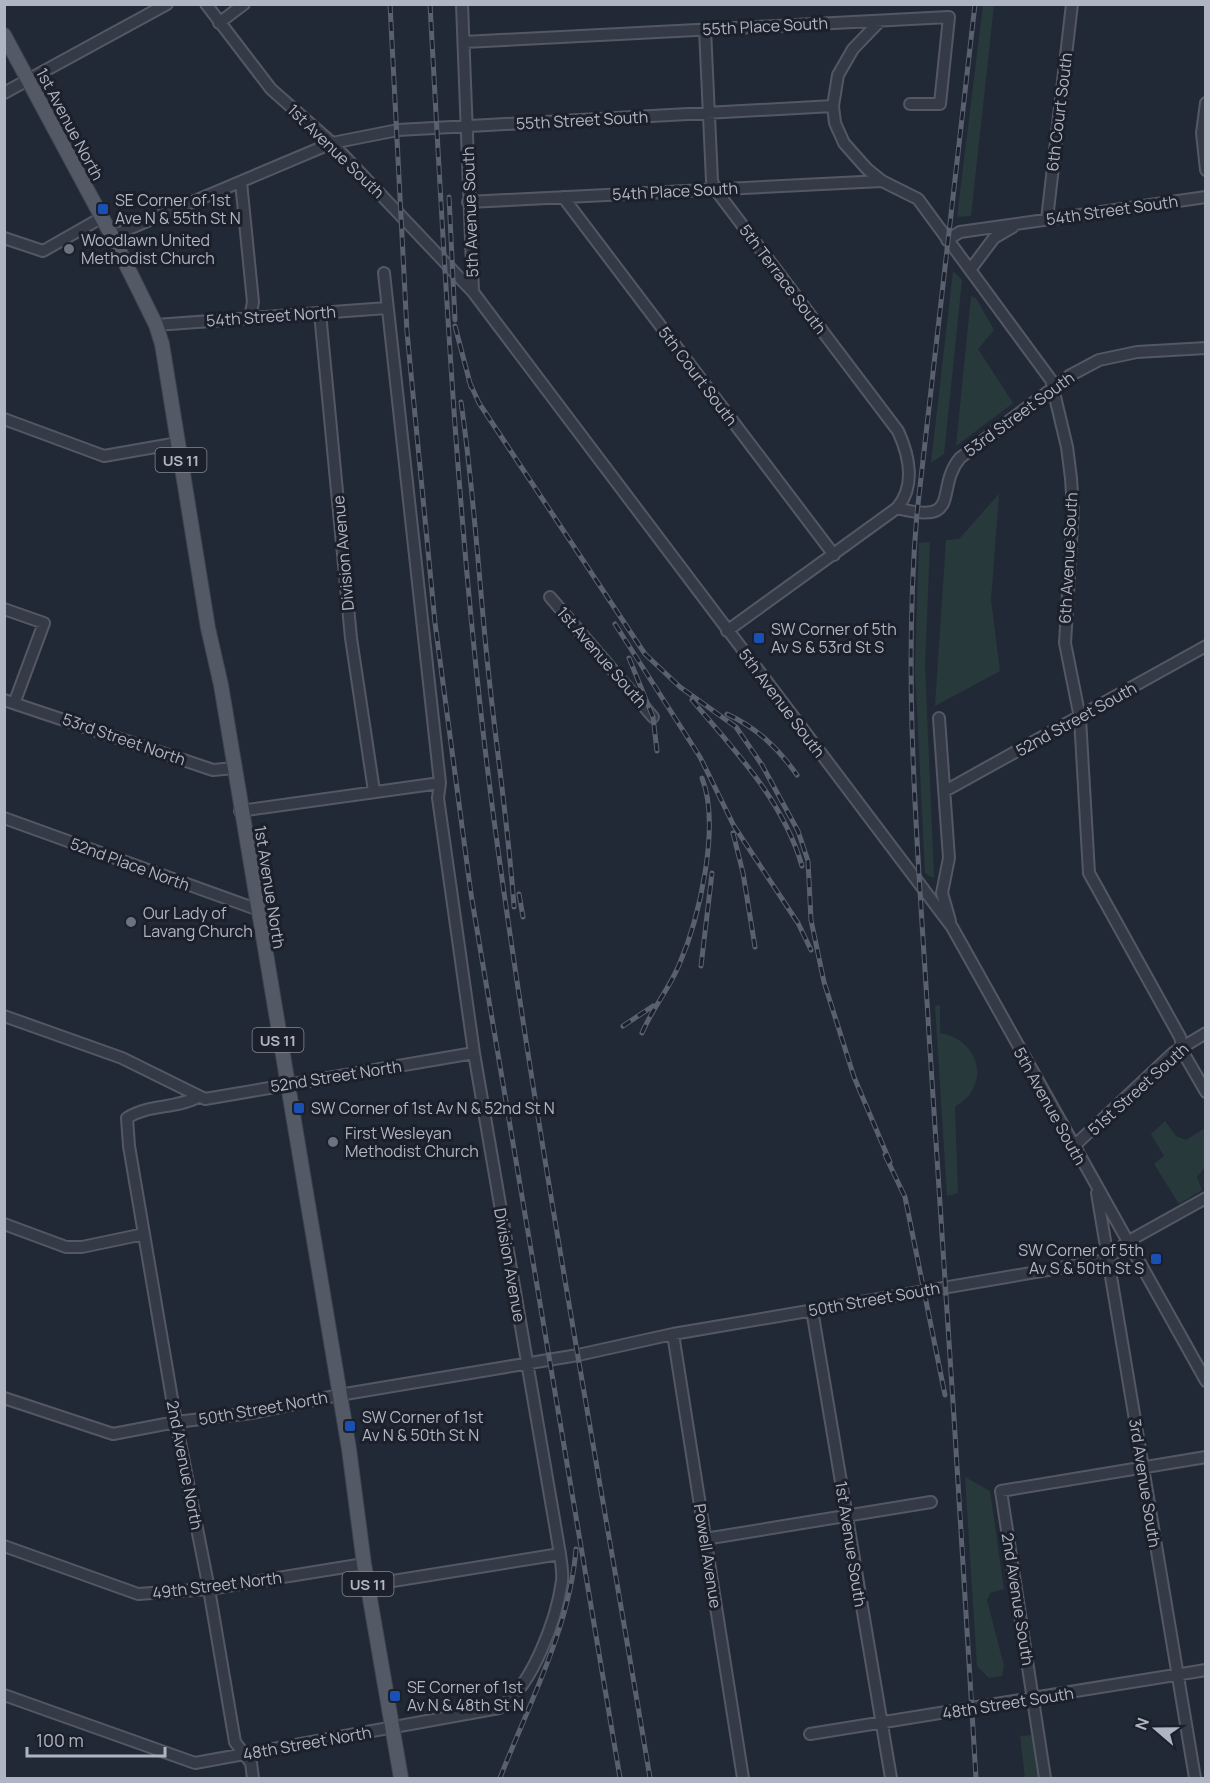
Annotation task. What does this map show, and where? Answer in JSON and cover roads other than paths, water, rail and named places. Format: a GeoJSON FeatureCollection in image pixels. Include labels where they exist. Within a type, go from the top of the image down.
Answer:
{"type":"FeatureCollection","features":[{"type":"Feature","properties":{"kind":"main road","name":"1st Avenue North"},"geometry":{"type":"LineString","coordinates":[[4,35],[112,236],[156,325],[162,344],[208,628],[221,685],[256,909],[339,1395],[364,1564],[401,1779]]}},
{"type":"Feature","properties":{"kind":"street"},"geometry":{"type":"LineString","coordinates":[[4,93],[167,4]]}},
{"type":"Feature","properties":{"kind":"street","name":"1st Avenue South"},"geometry":{"type":"LineString","coordinates":[[206,4],[271,89],[332,143],[473,292]]}},
{"type":"Feature","properties":{"kind":"street"},"geometry":{"type":"LineString","coordinates":[[219,22],[244,4]]}},
{"type":"Feature","properties":{"kind":"street","name":"5th Avenue South"},"geometry":{"type":"LineString","coordinates":[[462,4],[473,292],[952,927],[1073,1147],[1204,1374]]}},
{"type":"Feature","properties":{"kind":"street","name":"6th Court South"},"geometry":{"type":"LineString","coordinates":[[1047,219],[1072,4]]}},
{"type":"Feature","properties":{"kind":"street","name":"55th Place South"},"geometry":{"type":"LineString","coordinates":[[464,42],[949,17],[940,104],[910,104]]}},
{"type":"Feature","properties":{"kind":"street","name":"6th Avenue South"},"geometry":{"type":"LineString","coordinates":[[880,21],[853,49],[838,75],[833,106],[835,123],[844,143],[867,169],[882,181],[918,199],[1047,374],[1053,387],[1071,478],[1073,509],[1065,632],[1080,718],[1089,873],[1180,1037],[1181,1047],[1206,1092]]}},
{"type":"Feature","properties":{"kind":"street","name":"5th Terrace South"},"geometry":{"type":"LineString","coordinates":[[705,29],[712,181],[715,189],[898,431],[906,449],[908,492],[897,508]]}},
{"type":"Feature","properties":{"kind":"street"},"geometry":{"type":"LineString","coordinates":[[1206,103],[1202,144],[1206,170]]}},
{"type":"Feature","properties":{"kind":"street","name":"55th Street South"},"geometry":{"type":"LineString","coordinates":[[112,236],[332,143],[398,130],[833,106]]}},
{"type":"Feature","properties":{"kind":"street","name":"54th Place South"},"geometry":{"type":"LineString","coordinates":[[468,202],[882,181]]}},
{"type":"Feature","properties":{"kind":"street"},"geometry":{"type":"LineString","coordinates":[[241,182],[253,302],[250,318]]}},
{"type":"Feature","properties":{"kind":"street","name":"54th Street South"},"geometry":{"type":"LineString","coordinates":[[947,240],[960,232],[1206,196]]}},
{"type":"Feature","properties":{"kind":"street","name":"5th Court South"},"geometry":{"type":"LineString","coordinates":[[563,197],[834,555]]}},
{"type":"Feature","properties":{"kind":"street"},"geometry":{"type":"LineString","coordinates":[[4,238],[43,251],[101,218]]}},
{"type":"Feature","properties":{"kind":"street","name":"54th Street South"},"geometry":{"type":"LineString","coordinates":[[970,270],[994,238],[1019,224]]}},
{"type":"Feature","properties":{"kind":"street","name":"Division Avenue"},"geometry":{"type":"LineString","coordinates":[[384,273],[440,783],[438,798],[474,1053],[560,1554],[562,1578],[553,1617],[526,1682],[507,1703],[499,1708],[477,1711]]}},
{"type":"Feature","properties":{"kind":"street","name":"54th Street North"},"geometry":{"type":"LineString","coordinates":[[156,325],[387,308]]}},
{"type":"Feature","properties":{"kind":"street","name":"Division Avenue"},"geometry":{"type":"LineString","coordinates":[[320,313],[351,638],[374,791]]}},
{"type":"Feature","properties":{"kind":"street","name":"53rd Street South"},"geometry":{"type":"LineString","coordinates":[[897,508],[917,513],[929,513],[940,507],[947,496],[953,468],[960,458],[1053,387],[1100,360],[1137,352],[1206,348]]}},
{"type":"Feature","properties":{"kind":"street"},"geometry":{"type":"LineString","coordinates":[[4,419],[104,456],[178,443]]}},
{"type":"Feature","properties":{"kind":"street"},"geometry":{"type":"LineString","coordinates":[[727,631],[897,508]]}},
{"type":"Feature","properties":{"kind":"street","name":"1st Avenue South"},"geometry":{"type":"LineString","coordinates":[[550,597],[653,717]]}},
{"type":"Feature","properties":{"kind":"street"},"geometry":{"type":"LineString","coordinates":[[4,609],[44,623],[10,700]]}},
{"type":"Feature","properties":{"kind":"street","name":"52nd Street South"},"geometry":{"type":"LineString","coordinates":[[945,791],[1206,646]]}},
{"type":"Feature","properties":{"kind":"street","name":"53rd Street North"},"geometry":{"type":"LineString","coordinates":[[10,700],[213,770],[234,768]]}},
{"type":"Feature","properties":{"kind":"street"},"geometry":{"type":"LineString","coordinates":[[939,718],[949,858],[942,893],[952,927]]}},
{"type":"Feature","properties":{"kind":"street"},"geometry":{"type":"LineString","coordinates":[[240,811],[440,783]]}},
{"type":"Feature","properties":{"kind":"street","name":"52nd Place North"},"geometry":{"type":"LineString","coordinates":[[4,818],[256,909]]}},
{"type":"Feature","properties":{"kind":"street"},"geometry":{"type":"LineString","coordinates":[[4,1016],[122,1058],[198,1097]]}},
{"type":"Feature","properties":{"kind":"street","name":"51st Street South"},"geometry":{"type":"LineString","coordinates":[[1073,1147],[1181,1047],[1206,1033]]}},
{"type":"Feature","properties":{"kind":"street","name":"52nd Street North"},"geometry":{"type":"LineString","coordinates":[[129,1146],[127,1118],[137,1111],[187,1103],[198,1097],[205,1099],[286,1083],[474,1053]]}},
{"type":"Feature","properties":{"kind":"street","name":"2nd Avenue North"},"geometry":{"type":"LineString","coordinates":[[129,1146],[176,1422],[209,1589],[235,1742],[251,1763],[254,1779]]}},
{"type":"Feature","properties":{"kind":"street","name":"3rd Avenue South"},"geometry":{"type":"LineString","coordinates":[[1096,1187],[1195,1779]]}},
{"type":"Feature","properties":{"kind":"street"},"geometry":{"type":"LineString","coordinates":[[1107,1260],[1127,1242],[1206,1198]]}},
{"type":"Feature","properties":{"kind":"street"},"geometry":{"type":"LineString","coordinates":[[4,1224],[66,1247],[82,1247],[144,1234]]}},
{"type":"Feature","properties":{"kind":"street","name":"50th Street South"},"geometry":{"type":"LineString","coordinates":[[527,1364],[673,1334],[1107,1260]]}},
{"type":"Feature","properties":{"kind":"street","name":"1st Avenue South"},"geometry":{"type":"LineString","coordinates":[[812,1310],[891,1779]]}},
{"type":"Feature","properties":{"kind":"street","name":"Powell Avenue"},"geometry":{"type":"LineString","coordinates":[[673,1334],[743,1779]]}},
{"type":"Feature","properties":{"kind":"street","name":"50th Street North"},"geometry":{"type":"LineString","coordinates":[[4,1398],[113,1434],[176,1422],[252,1413],[339,1395],[527,1364]]}},
{"type":"Feature","properties":{"kind":"street"},"geometry":{"type":"LineString","coordinates":[[1143,1468],[1206,1457]]}},
{"type":"Feature","properties":{"kind":"street","name":"2nd Avenue South"},"geometry":{"type":"LineString","coordinates":[[1045,1779],[1001,1491],[1143,1468]]}},
{"type":"Feature","properties":{"kind":"street"},"geometry":{"type":"LineString","coordinates":[[705,1539],[847,1518],[931,1502]]}},
{"type":"Feature","properties":{"kind":"street","name":"49th Street North"},"geometry":{"type":"LineString","coordinates":[[4,1546],[138,1594],[209,1589],[364,1564]]}},
{"type":"Feature","properties":{"kind":"street"},"geometry":{"type":"LineString","coordinates":[[368,1585],[560,1554]]}},
{"type":"Feature","properties":{"kind":"street","name":"48th Street South"},"geometry":{"type":"LineString","coordinates":[[810,1734],[1206,1670]]}},
{"type":"Feature","properties":{"kind":"street","name":"48th Street North"},"geometry":{"type":"LineString","coordinates":[[4,1695],[195,1763],[477,1711]]}},
{"type":"Feature","properties":{"kind":"railway"},"geometry":{"type":"LineString","coordinates":[[390,4],[407,332],[435,623],[471,894],[620,1778]]}},
{"type":"Feature","properties":{"kind":"railway"},"geometry":{"type":"LineString","coordinates":[[430,4],[454,413],[471,617],[494,820],[548,1180],[650,1778]]}},
{"type":"Feature","properties":{"kind":"railway"},"geometry":{"type":"LineString","coordinates":[[975,4],[917,513],[911,644],[917,839],[976,1778]]}},
{"type":"Feature","properties":{"kind":"railway"},"geometry":{"type":"LineString","coordinates":[[449,197],[455,320]]}},
{"type":"Feature","properties":{"kind":"railway"},"geometry":{"type":"LineString","coordinates":[[455,326],[471,387]]}},
{"type":"Feature","properties":{"kind":"railway"},"geometry":{"type":"LineString","coordinates":[[469,381],[479,403],[645,654],[680,687],[736,727],[762,765],[798,831],[808,861],[811,920],[824,982],[854,1077],[890,1162]]}},
{"type":"Feature","properties":{"kind":"railway"},"geometry":{"type":"LineString","coordinates":[[461,402],[514,907]]}},
{"type":"Feature","properties":{"kind":"railway"},"geometry":{"type":"LineString","coordinates":[[615,624],[700,757],[734,826],[798,923],[811,950]]}},
{"type":"Feature","properties":{"kind":"railway"},"geometry":{"type":"LineString","coordinates":[[629,658],[653,717],[657,751]]}},
{"type":"Feature","properties":{"kind":"railway"},"geometry":{"type":"LineString","coordinates":[[692,700],[741,758],[770,798],[794,842],[802,866]]}},
{"type":"Feature","properties":{"kind":"railway"},"geometry":{"type":"LineString","coordinates":[[727,714],[766,740],[797,775]]}},
{"type":"Feature","properties":{"kind":"railway"},"geometry":{"type":"LineString","coordinates":[[642,1033],[679,965],[687,946],[700,898],[705,872],[709,821],[702,778]]}},
{"type":"Feature","properties":{"kind":"railway"},"geometry":{"type":"LineString","coordinates":[[733,833],[743,873],[755,947]]}},
{"type":"Feature","properties":{"kind":"railway"},"geometry":{"type":"LineString","coordinates":[[701,966],[712,873]]}},
{"type":"Feature","properties":{"kind":"railway"},"geometry":{"type":"LineString","coordinates":[[519,894],[523,917]]}},
{"type":"Feature","properties":{"kind":"railway"},"geometry":{"type":"LineString","coordinates":[[623,1026],[653,1006]]}},
{"type":"Feature","properties":{"kind":"railway"},"geometry":{"type":"LineString","coordinates":[[885,1155],[905,1197],[945,1395]]}},
{"type":"Feature","properties":{"kind":"railway"},"geometry":{"type":"LineString","coordinates":[[500,1778],[557,1637],[566,1608],[576,1549]]}},
{"type":"Feature","properties":{"kind":"place","name":"SE Corner of 1st Ave N & 55th St N"},"geometry":{"type":"Point","coordinates":[103,209]}},
{"type":"Feature","properties":{"kind":"place","name":"Woodlawn United Methodist Church"},"geometry":{"type":"Point","coordinates":[69,249]}},
{"type":"Feature","properties":{"kind":"place","name":"SW Corner of 5th Av S & 53rd St S"},"geometry":{"type":"Point","coordinates":[759,638]}},
{"type":"Feature","properties":{"kind":"place","name":"Our Lady of Lavang Church"},"geometry":{"type":"Point","coordinates":[131,922]}},
{"type":"Feature","properties":{"kind":"place","name":"SW Corner of 1st Av N & 52nd St N"},"geometry":{"type":"Point","coordinates":[299,1108]}},
{"type":"Feature","properties":{"kind":"place","name":"First Wesleyan Methodist Church"},"geometry":{"type":"Point","coordinates":[333,1142]}},
{"type":"Feature","properties":{"kind":"place","name":"SW Corner of 5th Av S & 50th St S"},"geometry":{"type":"Point","coordinates":[1156,1259]}},
{"type":"Feature","properties":{"kind":"place","name":"SW Corner of 1st Av N & 50th St N"},"geometry":{"type":"Point","coordinates":[350,1426]}},
{"type":"Feature","properties":{"kind":"place","name":"SE Corner of 1st Av N & 48th St N"},"geometry":{"type":"Point","coordinates":[395,1696]}}]}
